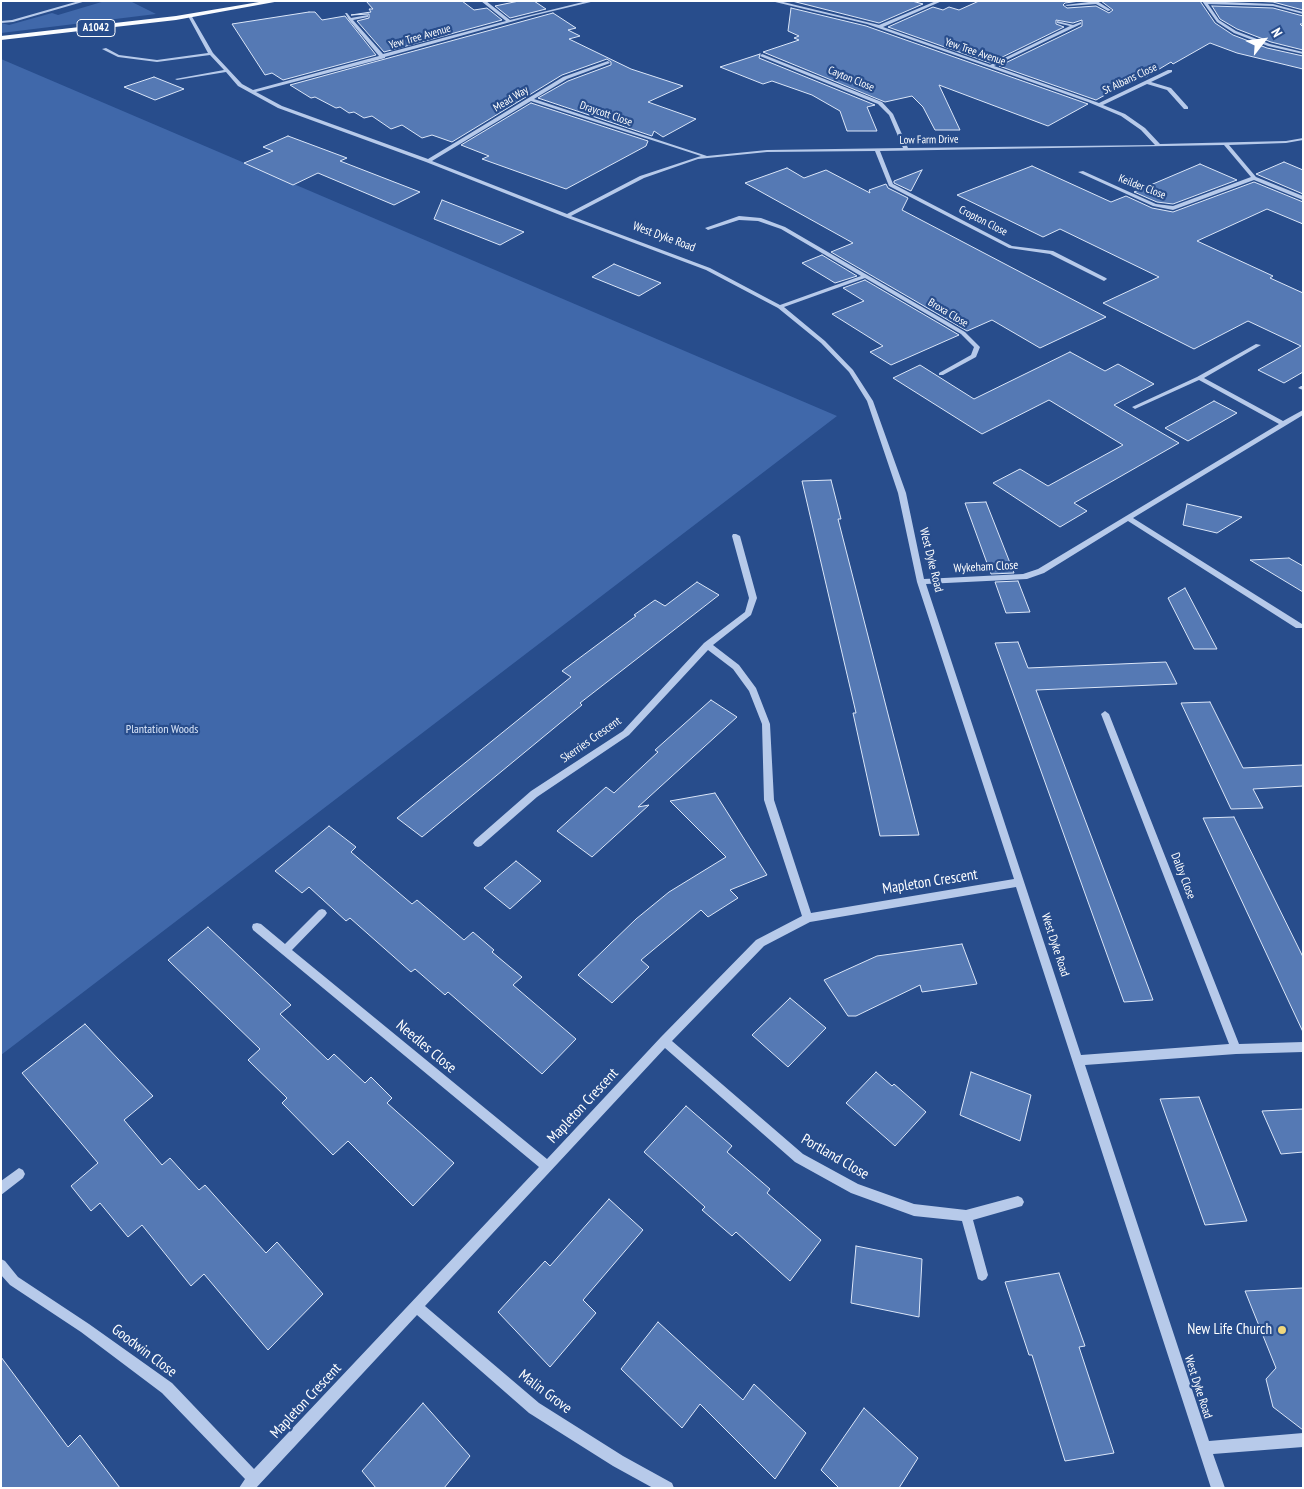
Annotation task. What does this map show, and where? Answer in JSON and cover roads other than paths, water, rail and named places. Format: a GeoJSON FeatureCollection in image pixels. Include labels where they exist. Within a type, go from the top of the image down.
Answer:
{"type":"FeatureCollection","features":[{"type":"Feature","properties":{"kind":"main road","name":"A1042"},"geometry":{"type":"LineString","coordinates":[[1,38],[190,16],[277,1]]}},
{"type":"Feature","properties":{"kind":"street"},"geometry":{"type":"LineString","coordinates":[[1,22],[12,21],[84,1]]}},
{"type":"Feature","properties":{"kind":"street"},"geometry":{"type":"LineString","coordinates":[[483,1],[509,21]]}},
{"type":"Feature","properties":{"kind":"street","name":"Yew Tree Avenue"},"geometry":{"type":"LineString","coordinates":[[252,92],[509,21],[593,1]]}},
{"type":"Feature","properties":{"kind":"street","name":"Yew Tree Avenue"},"geometry":{"type":"LineString","coordinates":[[773,1],[848,17],[1099,105],[1123,115],[1143,129],[1159,146]]}},
{"type":"Feature","properties":{"kind":"street"},"geometry":{"type":"LineString","coordinates":[[879,27],[940,1]]}},
{"type":"Feature","properties":{"kind":"street"},"geometry":{"type":"LineString","coordinates":[[1067,5],[1095,2],[1109,10]]}},
{"type":"Feature","properties":{"kind":"street"},"geometry":{"type":"LineString","coordinates":[[1205,2],[1273,5],[1303,13]]}},
{"type":"Feature","properties":{"kind":"street"},"geometry":{"type":"LineString","coordinates":[[1205,2],[1218,22],[1235,32],[1269,46],[1303,53]]}},
{"type":"Feature","properties":{"kind":"street"},"geometry":{"type":"LineString","coordinates":[[346,14],[383,57]]}},
{"type":"Feature","properties":{"kind":"street","name":"West Dyke Road"},"geometry":{"type":"LineString","coordinates":[[190,16],[211,54],[240,85],[252,92],[280,106],[708,269],[780,308],[830,350],[851,371],[870,401],[902,493],[921,582],[1218,1488]]}},
{"type":"Feature","properties":{"kind":"street"},"geometry":{"type":"LineString","coordinates":[[350,19],[367,16]]}},
{"type":"Feature","properties":{"kind":"street"},"geometry":{"type":"LineString","coordinates":[[1058,22],[1073,26]]}},
{"type":"Feature","properties":{"kind":"street"},"geometry":{"type":"LineString","coordinates":[[991,66],[1080,23]]}},
{"type":"Feature","properties":{"kind":"street"},"geometry":{"type":"LineString","coordinates":[[104,49],[118,56],[157,62],[211,54]]}},
{"type":"Feature","properties":{"kind":"street","name":"Cayton Close"},"geometry":{"type":"LineString","coordinates":[[762,55],[880,103],[891,114],[906,150]]}},
{"type":"Feature","properties":{"kind":"street","name":"Mead Way"},"geometry":{"type":"LineString","coordinates":[[428,161],[565,78],[608,62]]}},
{"type":"Feature","properties":{"kind":"street"},"geometry":{"type":"LineString","coordinates":[[177,79],[227,71]]}},
{"type":"Feature","properties":{"kind":"street","name":"St Albans Close"},"geometry":{"type":"LineString","coordinates":[[1099,105],[1170,71]]}},
{"type":"Feature","properties":{"kind":"street"},"geometry":{"type":"LineString","coordinates":[[1147,82],[1169,89],[1186,108]]}},
{"type":"Feature","properties":{"kind":"street","name":"Draycott Close"},"geometry":{"type":"LineString","coordinates":[[530,99],[708,157]]}},
{"type":"Feature","properties":{"kind":"street","name":"Low Farm Drive"},"geometry":{"type":"LineString","coordinates":[[568,216],[642,176],[697,158],[767,151],[1159,146],[1286,142],[1303,139]]}},
{"type":"Feature","properties":{"kind":"street"},"geometry":{"type":"LineString","coordinates":[[1225,144],[1254,178],[1303,198]]}},
{"type":"Feature","properties":{"kind":"street","name":"Cropton Close"},"geometry":{"type":"LineString","coordinates":[[877,150],[891,185],[1010,246],[1051,252],[1104,279]]}},
{"type":"Feature","properties":{"kind":"street","name":"Keilder Close"},"geometry":{"type":"LineString","coordinates":[[1081,172],[1155,205],[1173,208],[1254,178]]}},
{"type":"Feature","properties":{"kind":"street","name":"Broxa Close"},"geometry":{"type":"LineString","coordinates":[[708,228],[739,218],[759,219],[783,228],[963,333],[977,346],[974,356],[941,374]]}},
{"type":"Feature","properties":{"kind":"street"},"geometry":{"type":"LineString","coordinates":[[780,308],[865,276]]}},
{"type":"Feature","properties":{"kind":"street"},"geometry":{"type":"LineString","coordinates":[[1135,407],[1199,378],[1258,345]]}},
{"type":"Feature","properties":{"kind":"street"},"geometry":{"type":"LineString","coordinates":[[1199,378],[1284,424]]}},
{"type":"Feature","properties":{"kind":"street","name":"Wykeham Close"},"geometry":{"type":"LineString","coordinates":[[921,582],[1024,577],[1041,572],[1303,412]]}},
{"type":"Feature","properties":{"kind":"street"},"geometry":{"type":"LineString","coordinates":[[1128,518],[1299,626]]}},
{"type":"Feature","properties":{"kind":"street","name":"Skerries Crescent"},"geometry":{"type":"LineString","coordinates":[[478,843],[534,794],[626,733],[707,645],[748,613],[753,598],[736,536]]}},
{"type":"Feature","properties":{"kind":"street"},"geometry":{"type":"LineString","coordinates":[[707,645],[736,667],[753,690],[766,724],[769,800],[808,918]]}},
{"type":"Feature","properties":{"kind":"street","name":"Dalby Close"},"geometry":{"type":"LineString","coordinates":[[1105,714],[1236,1049]]}},
{"type":"Feature","properties":{"kind":"street","name":"Mapleton Crescent"},"geometry":{"type":"LineString","coordinates":[[250,1483],[665,1041],[760,943],[808,918],[1020,882]]}},
{"type":"Feature","properties":{"kind":"street"},"geometry":{"type":"LineString","coordinates":[[286,950],[322,913]]}},
{"type":"Feature","properties":{"kind":"street","name":"Needles Close"},"geometry":{"type":"LineString","coordinates":[[257,927],[547,1166]]}},
{"type":"Feature","properties":{"kind":"street","name":"Portland Close"},"geometry":{"type":"LineString","coordinates":[[665,1041],[799,1158],[855,1189],[914,1210],[966,1216],[1018,1202]]}},
{"type":"Feature","properties":{"kind":"street"},"geometry":{"type":"LineString","coordinates":[[1078,1060],[1236,1049],[1303,1047]]}},
{"type":"Feature","properties":{"kind":"street"},"geometry":{"type":"LineString","coordinates":[[1,1189],[19,1174]]}},
{"type":"Feature","properties":{"kind":"street"},"geometry":{"type":"LineString","coordinates":[[966,1216],[982,1275]]}},
{"type":"Feature","properties":{"kind":"street","name":"Goodwin Close"},"geometry":{"type":"LineString","coordinates":[[1,1265],[14,1281],[85,1328],[168,1388],[250,1483]]}},
{"type":"Feature","properties":{"kind":"street","name":"Malin Grove"},"geometry":{"type":"LineString","coordinates":[[416,1306],[534,1408],[618,1461],[666,1488]]}},
{"type":"Feature","properties":{"kind":"street"},"geometry":{"type":"LineString","coordinates":[[1204,1448],[1303,1440]]}},
{"type":"Feature","properties":{"kind":"place","name":"New Life Church"},"geometry":{"type":"Point","coordinates":[1282,1330]}},
{"type":"Feature","properties":{"kind":"park label","name":"Plantation Woods"},"geometry":{"type":"Point","coordinates":[162,730]}}]}
